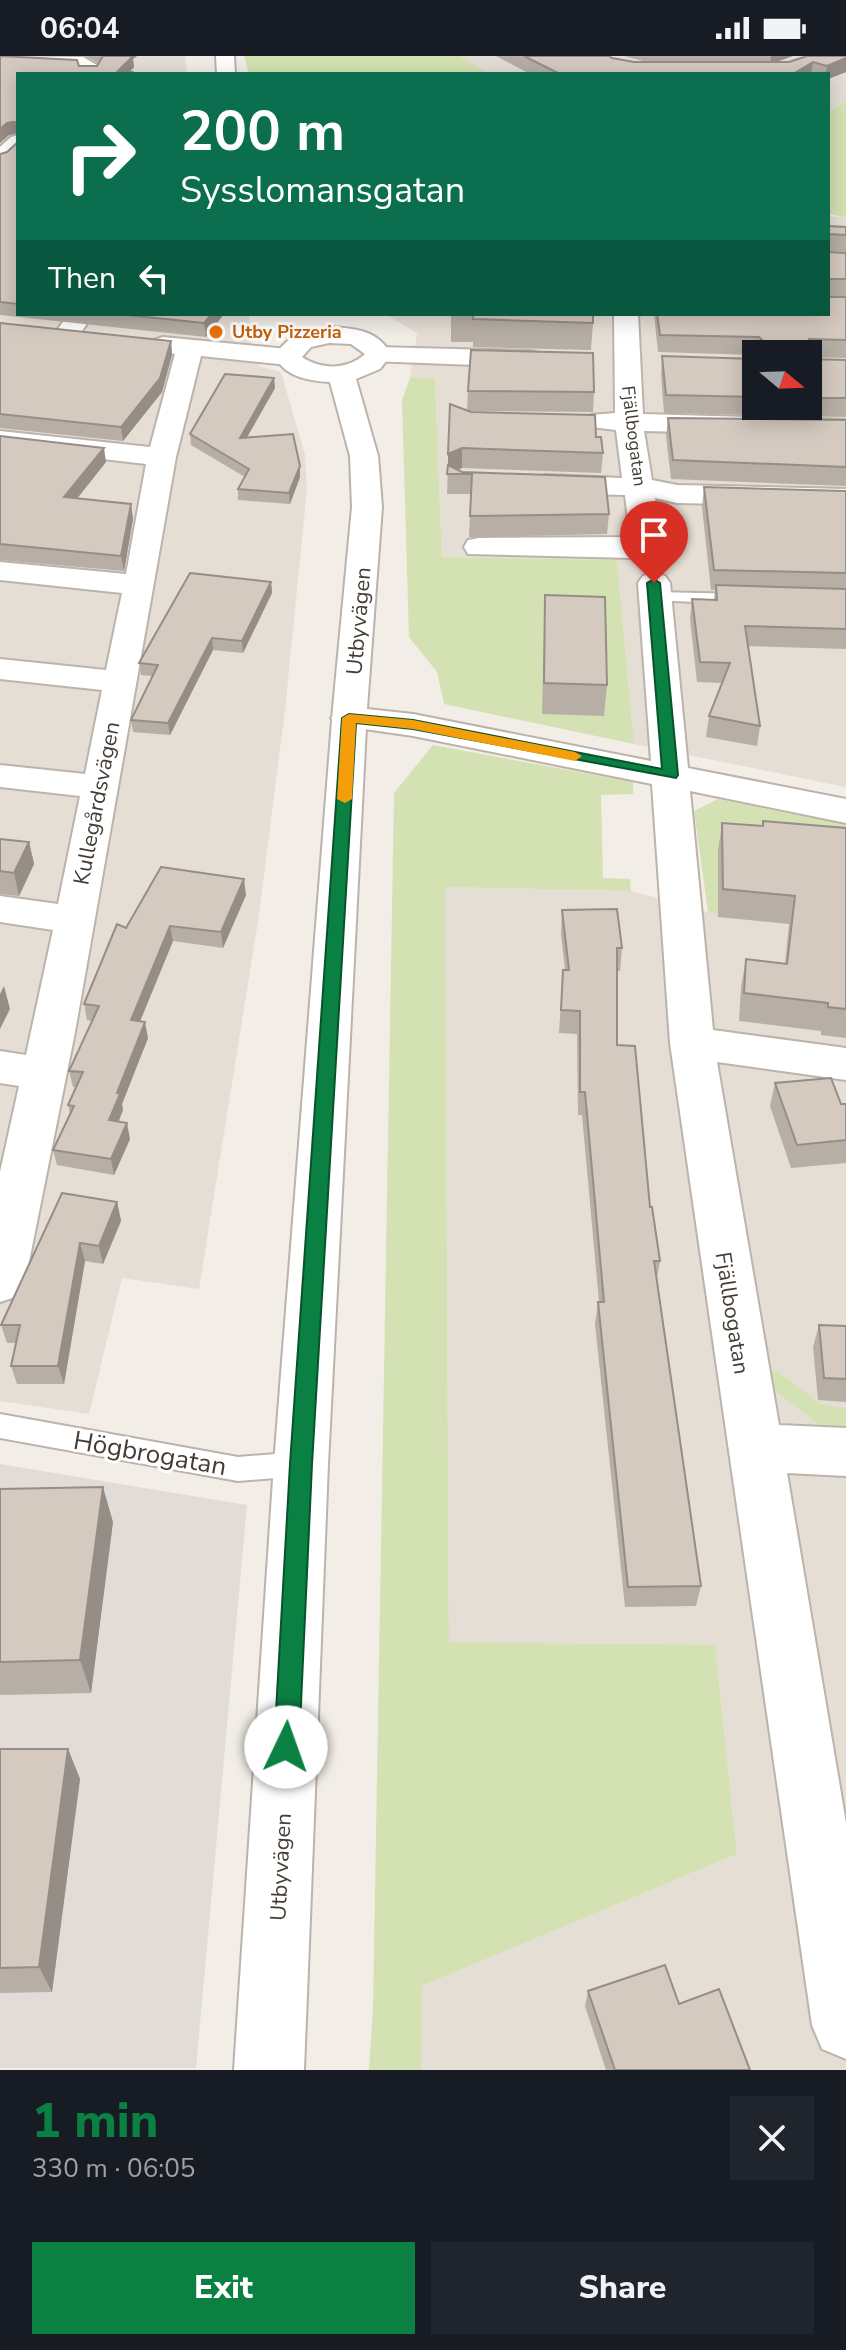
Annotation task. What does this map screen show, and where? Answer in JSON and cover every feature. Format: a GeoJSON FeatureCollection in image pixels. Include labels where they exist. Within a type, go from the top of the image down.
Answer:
{"type":"FeatureCollection","features":[{"type":"Feature","properties":{"kind":"street"},"geometry":{"type":"LineString","coordinates":[[0,58],[83,63],[93,68],[90,72]]}},
{"type":"Feature","properties":{"kind":"street"},"geometry":{"type":"LineString","coordinates":[[0,158],[16,143]]}},
{"type":"Feature","properties":{"kind":"street","name":"Fjällbogatan"},"geometry":{"type":"LineString","coordinates":[[626,316],[629,422],[647,535],[643,544],[670,775],[692,1043],[846,2025]]}},
{"type":"Feature","properties":{"kind":"street"},"geometry":{"type":"LineString","coordinates":[[40,330],[74,324],[97,338]]}},
{"type":"Feature","properties":{"kind":"street"},"geometry":{"type":"LineString","coordinates":[[144,343],[288,357],[295,365],[309,371],[341,344]]}},
{"type":"Feature","properties":{"kind":"street"},"geometry":{"type":"LineString","coordinates":[[288,357],[295,344],[341,344],[553,360]]}},
{"type":"Feature","properties":{"kind":"street","name":"Utbyvägen"},"geometry":{"type":"LineString","coordinates":[[269,2070],[301,1464],[349,718],[367,507],[364,456],[341,344]]}},
{"type":"Feature","properties":{"kind":"street","name":"Kullegårdsvägen"},"geometry":{"type":"LineString","coordinates":[[2,1266],[44,1073],[140,585],[162,457],[190,348]]}},
{"type":"Feature","properties":{"kind":"street"},"geometry":{"type":"LineString","coordinates":[[597,361],[655,363]]}},
{"type":"Feature","properties":{"kind":"street"},"geometry":{"type":"LineString","coordinates":[[582,421],[846,428]]}},
{"type":"Feature","properties":{"kind":"street"},"geometry":{"type":"LineString","coordinates":[[0,439],[162,457]]}},
{"type":"Feature","properties":{"kind":"street"},"geometry":{"type":"LineString","coordinates":[[522,483],[641,487],[677,494],[846,498]]}},
{"type":"Feature","properties":{"kind":"street"},"geometry":{"type":"LineString","coordinates":[[479,547],[647,576]]}},
{"type":"Feature","properties":{"kind":"street"},"geometry":{"type":"LineString","coordinates":[[0,571],[140,585]]}},
{"type":"Feature","properties":{"kind":"street"},"geometry":{"type":"LineString","coordinates":[[0,669],[119,682]]}},
{"type":"Feature","properties":{"kind":"street"},"geometry":{"type":"LineString","coordinates":[[349,718],[413,725],[846,811]]}},
{"type":"Feature","properties":{"kind":"street"},"geometry":{"type":"LineString","coordinates":[[0,776],[99,787]]}},
{"type":"Feature","properties":{"kind":"street"},"geometry":{"type":"LineString","coordinates":[[0,909],[74,920]]}},
{"type":"Feature","properties":{"kind":"street"},"geometry":{"type":"LineString","coordinates":[[692,1043],[846,1064]]}},
{"type":"Feature","properties":{"kind":"street"},"geometry":{"type":"LineString","coordinates":[[0,1067],[44,1073]]}},
{"type":"Feature","properties":{"kind":"street"},"geometry":{"type":"LineString","coordinates":[[754,1448],[846,1452]]}},
{"type":"Feature","properties":{"kind":"lane"},"geometry":{"type":"LineString","coordinates":[[647,576],[761,599]]}},
{"type":"Feature","properties":{"kind":"lane","name":"Högbrogatan"},"geometry":{"type":"LineString","coordinates":[[0,1426],[238,1469],[301,1464]]}},
{"type":"Feature","properties":{"kind":"shaded area"},"geometry":{"type":"Polygon","coordinates":[[[0,56],[185,56],[187,72],[16,72],[16,316],[249,316],[249,336],[259,366],[281,372],[305,455],[307,489],[285,710],[259,915],[199,1289],[122,1278],[89,1414],[0,1401],[0,56]]]}},
{"type":"Feature","properties":{"kind":"shaded area"},"geometry":{"type":"Polygon","coordinates":[[[460,56],[846,56],[846,101],[830,111],[830,72],[487,72],[460,56]]]}},
{"type":"Feature","properties":{"kind":"shaded area"},"geometry":{"type":"Polygon","coordinates":[[[830,216],[846,218],[846,787],[634,744],[617,560],[442,557],[435,379],[410,378],[417,333],[388,316],[830,316],[830,216]]]}},
{"type":"Feature","properties":{"kind":"shaded area"},"geometry":{"type":"Polygon","coordinates":[[[445,887],[631,891],[708,912],[846,933],[846,2070],[421,2070],[422,1986],[737,1854],[715,1646],[449,1642],[445,887]]]}},
{"type":"Feature","properties":{"kind":"shaded area"},"geometry":{"type":"Polygon","coordinates":[[[0,1464],[247,1505],[196,2068],[0,2068],[0,1464]]]}},
{"type":"Feature","properties":{"kind":"green space"},"geometry":{"type":"Polygon","coordinates":[[[244,56],[460,56],[487,72],[248,72],[244,56]]]}},
{"type":"Feature","properties":{"kind":"green space"},"geometry":{"type":"Polygon","coordinates":[[[846,101],[846,218],[830,214],[830,111],[846,101]]]}},
{"type":"Feature","properties":{"kind":"green space"},"geometry":{"type":"Polygon","coordinates":[[[410,378],[435,378],[442,557],[617,560],[634,744],[444,704],[437,672],[409,637],[402,400],[410,378]]]}},
{"type":"Feature","properties":{"kind":"green space"},"geometry":{"type":"Polygon","coordinates":[[[433,745],[633,782],[633,794],[601,795],[603,878],[630,879],[631,891],[445,887],[449,1642],[715,1645],[737,1854],[422,1986],[421,2070],[369,2070],[373,2009],[394,793],[433,745]]]}},
{"type":"Feature","properties":{"kind":"green space"},"geometry":{"type":"Polygon","coordinates":[[[718,799],[846,825],[846,933],[708,912],[694,811],[718,799]]]}},
{"type":"Feature","properties":{"kind":"green space"},"geometry":{"type":"Polygon","coordinates":[[[771,1371],[777,1371],[822,1405],[846,1408],[846,1433],[828,1431],[775,1391],[771,1371]]]}},
{"type":"Feature","properties":{"kind":"building"},"geometry":{"type":"Polygon","coordinates":[[[0,56],[77,60],[79,66],[97,66],[103,56],[133,56],[118,71],[132,72],[16,72],[16,121],[0,129],[0,56]]]}},
{"type":"Feature","properties":{"kind":"building"},"geometry":{"type":"Polygon","coordinates":[[[524,56],[609,56],[634,62],[789,62],[807,56],[846,56],[827,66],[813,62],[796,72],[556,72],[524,56]]]}},
{"type":"Feature","properties":{"kind":"building"},"geometry":{"type":"Polygon","coordinates":[[[16,144],[16,304],[0,302],[0,154],[16,144]]]}},
{"type":"Feature","properties":{"kind":"building"},"geometry":{"type":"Polygon","coordinates":[[[830,226],[846,227],[846,235],[830,234],[830,226]]]}},
{"type":"Feature","properties":{"kind":"building"},"geometry":{"type":"Polygon","coordinates":[[[830,252],[846,253],[846,279],[830,279],[830,252]]]}},
{"type":"Feature","properties":{"kind":"building"},"geometry":{"type":"Polygon","coordinates":[[[830,297],[846,297],[846,340],[762,340],[759,337],[660,335],[657,316],[830,316],[830,297]]]}},
{"type":"Feature","properties":{"kind":"building"},"geometry":{"type":"Polygon","coordinates":[[[136,316],[210,316],[204,323],[136,316]]]}},
{"type":"Feature","properties":{"kind":"building"},"geometry":{"type":"Polygon","coordinates":[[[473,316],[593,316],[593,323],[473,319],[473,316]]]}},
{"type":"Feature","properties":{"kind":"building"},"geometry":{"type":"Polygon","coordinates":[[[0,323],[171,341],[160,378],[121,427],[0,414],[0,323]]]}},
{"type":"Feature","properties":{"kind":"building"},"geometry":{"type":"Polygon","coordinates":[[[471,350],[593,353],[594,392],[468,391],[471,350]]]}},
{"type":"Feature","properties":{"kind":"building"},"geometry":{"type":"Polygon","coordinates":[[[662,356],[742,359],[742,397],[666,395],[662,356]]]}},
{"type":"Feature","properties":{"kind":"building"},"geometry":{"type":"Polygon","coordinates":[[[822,359],[846,360],[846,398],[822,398],[822,359]]]}},
{"type":"Feature","properties":{"kind":"building"},"geometry":{"type":"Polygon","coordinates":[[[225,374],[274,378],[240,438],[293,434],[300,466],[289,493],[238,489],[249,469],[190,434],[225,374]]]}},
{"type":"Feature","properties":{"kind":"building"},"geometry":{"type":"Polygon","coordinates":[[[450,404],[471,412],[595,415],[596,437],[601,437],[603,453],[462,448],[448,454],[450,404]]]}},
{"type":"Feature","properties":{"kind":"building"},"geometry":{"type":"Polygon","coordinates":[[[668,418],[846,420],[846,467],[673,460],[668,418]]]}},
{"type":"Feature","properties":{"kind":"building"},"geometry":{"type":"Polygon","coordinates":[[[0,436],[104,448],[64,497],[131,504],[121,556],[0,544],[0,436]]]}},
{"type":"Feature","properties":{"kind":"building"},"geometry":{"type":"Polygon","coordinates":[[[448,465],[462,472],[605,477],[609,514],[470,516],[472,474],[447,474],[448,465]]]}},
{"type":"Feature","properties":{"kind":"building"},"geometry":{"type":"Polygon","coordinates":[[[704,487],[846,491],[846,573],[714,570],[704,487]]]}},
{"type":"Feature","properties":{"kind":"building"},"geometry":{"type":"Polygon","coordinates":[[[190,573],[271,582],[242,641],[212,638],[168,723],[131,720],[158,665],[139,663],[190,573]]]}},
{"type":"Feature","properties":{"kind":"building"},"geometry":{"type":"Polygon","coordinates":[[[716,585],[846,589],[846,629],[745,626],[760,726],[709,716],[730,663],[700,662],[692,599],[717,600],[716,585]]]}},
{"type":"Feature","properties":{"kind":"building"},"geometry":{"type":"Polygon","coordinates":[[[545,595],[605,597],[607,685],[544,683],[545,595]]]}},
{"type":"Feature","properties":{"kind":"building"},"geometry":{"type":"Polygon","coordinates":[[[763,821],[846,828],[846,1009],[828,1007],[828,1003],[744,993],[746,959],[787,964],[795,896],[723,889],[722,823],[763,826],[763,821]]]}},
{"type":"Feature","properties":{"kind":"building"},"geometry":{"type":"Polygon","coordinates":[[[0,839],[29,842],[14,873],[0,871],[0,839]]]}},
{"type":"Feature","properties":{"kind":"building"},"geometry":{"type":"Polygon","coordinates":[[[161,867],[244,879],[221,932],[170,926],[131,1020],[145,1022],[109,1120],[127,1123],[111,1159],[53,1150],[74,1106],[68,1105],[83,1072],[69,1071],[99,1006],[84,1004],[117,924],[126,928],[161,867]]]}},
{"type":"Feature","properties":{"kind":"building"},"geometry":{"type":"Polygon","coordinates":[[[617,909],[622,948],[617,948],[617,1045],[635,1046],[650,1207],[660,1261],[654,1261],[701,1586],[628,1587],[598,1302],[604,1302],[585,1092],[580,1092],[580,1011],[561,1010],[563,970],[569,970],[562,910],[617,909]]]}},
{"type":"Feature","properties":{"kind":"building"},"geometry":{"type":"Polygon","coordinates":[[[831,1078],[841,1104],[846,1104],[846,1140],[797,1145],[775,1083],[831,1078]]]}},
{"type":"Feature","properties":{"kind":"building"},"geometry":{"type":"Polygon","coordinates":[[[62,1193],[117,1202],[99,1246],[80,1243],[58,1366],[11,1366],[20,1325],[1,1325],[62,1193]]]}},
{"type":"Feature","properties":{"kind":"building"},"geometry":{"type":"Polygon","coordinates":[[[819,1325],[846,1326],[846,1379],[824,1378],[819,1325]]]}},
{"type":"Feature","properties":{"kind":"building"},"geometry":{"type":"Polygon","coordinates":[[[103,1487],[80,1660],[0,1662],[0,1489],[103,1487]]]}},
{"type":"Feature","properties":{"kind":"building"},"geometry":{"type":"Polygon","coordinates":[[[0,1749],[68,1749],[39,1967],[0,1968],[0,1749]]]}},
{"type":"Feature","properties":{"kind":"building"},"geometry":{"type":"Polygon","coordinates":[[[665,1965],[679,2004],[719,1989],[750,2070],[615,2070],[588,1991],[665,1965]]]}},
{"type":"Feature","properties":{"kind":"slow traffic"},"geometry":{"type":"LineString","coordinates":[[345,799],[349,718],[413,725],[575,756]]}},
{"type":"Feature","properties":{"kind":"place","name":"Utby Pizzeria"},"geometry":{"type":"Point","coordinates":[216,332]}},
{"type":"Feature","properties":{"kind":"route"},"geometry":{"type":"LineString","coordinates":[[286,1747],[349,718],[413,725],[670,775],[654,583]]}}]}
